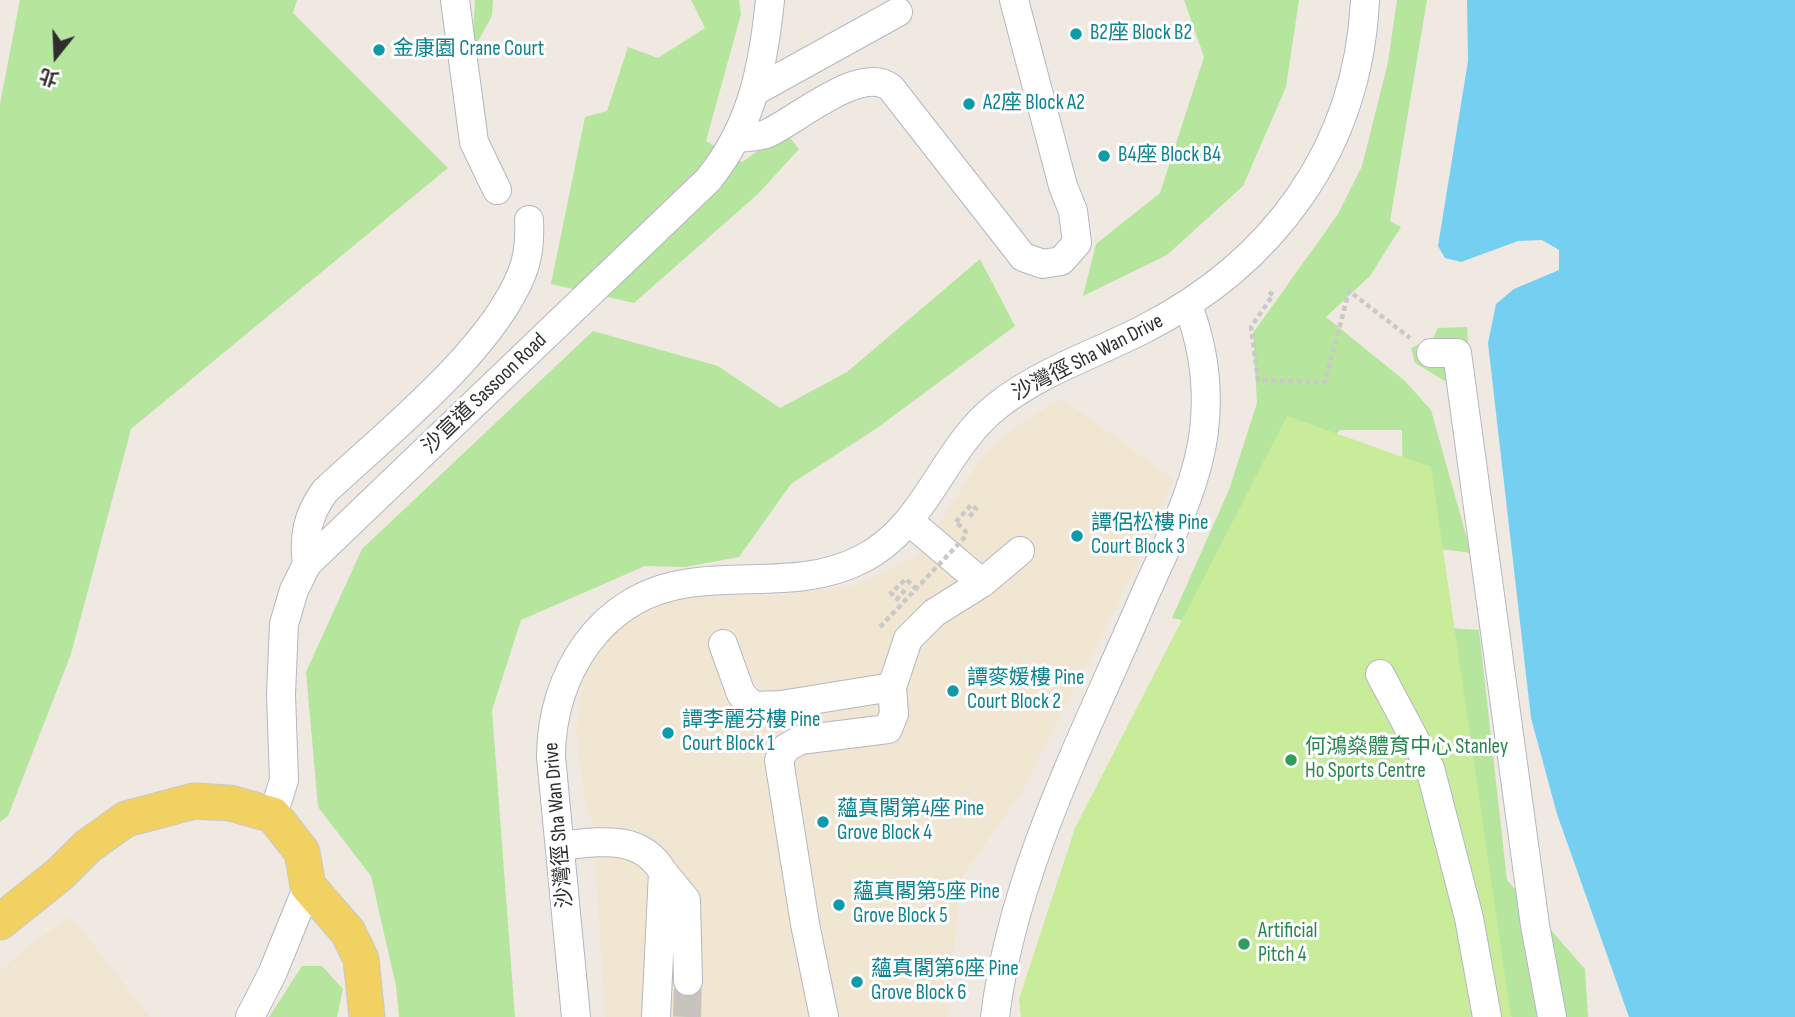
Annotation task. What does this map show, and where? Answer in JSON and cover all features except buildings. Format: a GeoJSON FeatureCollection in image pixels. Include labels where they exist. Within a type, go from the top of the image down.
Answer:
{"type":"FeatureCollection","features":[{"type":"Feature","properties":{"kind":"main road"},"geometry":{"type":"LineString","coordinates":[[0,922],[60,874],[88,846],[126,819],[194,801],[230,803],[273,815],[302,852],[308,886],[348,932],[361,959],[367,1017]]}},
{"type":"Feature","properties":{"kind":"street"},"geometry":{"type":"LineString","coordinates":[[455,0],[474,142],[497,190]]}},
{"type":"Feature","properties":{"kind":"street","name":"沙宣道 Sassoon Road"},"geometry":{"type":"LineString","coordinates":[[273,815],[284,780],[281,694],[284,624],[294,590],[307,564],[696,193],[724,161],[738,138],[757,90],[770,0]]}},
{"type":"Feature","properties":{"kind":"street"},"geometry":{"type":"LineString","coordinates":[[738,138],[765,135],[848,86],[881,82],[891,88],[1023,257],[1043,264],[1061,261],[1077,243],[1073,211],[1063,186],[1014,0]]}},
{"type":"Feature","properties":{"kind":"street"},"geometry":{"type":"LineString","coordinates":[[1188,306],[1219,284],[1257,251],[1307,186],[1335,132],[1356,71],[1365,0]]}},
{"type":"Feature","properties":{"kind":"street"},"geometry":{"type":"LineString","coordinates":[[757,90],[898,12]]}},
{"type":"Feature","properties":{"kind":"street"},"geometry":{"type":"LineString","coordinates":[[307,564],[306,533],[316,503],[325,491],[435,389],[508,300],[524,270],[528,254],[529,220]]}},
{"type":"Feature","properties":{"kind":"street","name":"沙灣徑 Sha Wan Drive"},"geometry":{"type":"LineString","coordinates":[[576,1017],[551,757],[553,717],[563,682],[574,660],[604,624],[643,598],[686,583],[802,579],[821,575],[863,558],[896,535],[909,521],[969,433],[998,405],[1045,376],[1188,306],[1197,330],[1205,370],[1204,431],[1192,477],[1186,499],[1026,878],[1001,969],[995,1017]]}},
{"type":"Feature","properties":{"kind":"street"},"geometry":{"type":"LineString","coordinates":[[1431,353],[1457,353],[1535,925],[1552,1017]]}},
{"type":"Feature","properties":{"kind":"street"},"geometry":{"type":"LineString","coordinates":[[909,521],[982,583]]}},
{"type":"Feature","properties":{"kind":"street"},"geometry":{"type":"LineString","coordinates":[[824,1017],[805,924],[779,760],[786,748],[800,740],[888,729],[894,714],[892,687],[908,639],[934,613],[982,583],[1020,551]]}},
{"type":"Feature","properties":{"kind":"street"},"geometry":{"type":"LineString","coordinates":[[723,644],[741,694],[752,706],[781,705],[892,687]]}},
{"type":"Feature","properties":{"kind":"street"},"geometry":{"type":"LineString","coordinates":[[1380,674],[1430,768],[1469,918],[1487,1017]]}},
{"type":"Feature","properties":{"kind":"street"},"geometry":{"type":"LineString","coordinates":[[559,846],[622,843],[654,856],[663,872],[686,900],[688,981]]}},
{"type":"Feature","properties":{"kind":"street"},"geometry":{"type":"LineString","coordinates":[[656,1017],[663,872]]}},
{"type":"Feature","properties":{"kind":"street"},"geometry":{"type":"LineString","coordinates":[[250,1017],[272,974],[308,886]]}},
{"type":"Feature","properties":{"kind":"path"},"geometry":{"type":"LineString","coordinates":[[1269,292],[1273,295],[1251,327],[1258,380],[1325,382],[1349,291],[1431,353]]}},
{"type":"Feature","properties":{"kind":"path"},"geometry":{"type":"LineString","coordinates":[[880,627],[966,536],[966,532],[956,522],[971,505],[976,509],[969,517]]}},
{"type":"Feature","properties":{"kind":"path"},"geometry":{"type":"LineString","coordinates":[[905,590],[897,598],[891,593],[906,579],[916,589]]}},
{"type":"Feature","properties":{"kind":"shaded area"},"geometry":{"type":"Polygon","coordinates":[[[1062,399],[1174,480],[1129,581],[1024,788],[961,878],[947,1017],[605,1017],[593,821],[586,810],[576,731],[585,673],[608,632],[653,605],[699,595],[783,595],[854,586],[918,556],[985,453],[1024,421],[1062,399]]]}},
{"type":"Feature","properties":{"kind":"shaded area"},"geometry":{"type":"Polygon","coordinates":[[[71,917],[150,1017],[0,1017],[0,972],[27,946],[71,917]]]}},
{"type":"Feature","properties":{"kind":"green space"},"geometry":{"type":"Polygon","coordinates":[[[20,0],[297,0],[293,13],[448,168],[131,429],[71,654],[8,816],[0,822],[0,104],[20,0]]]}},
{"type":"Feature","properties":{"kind":"green space"},"geometry":{"type":"Polygon","coordinates":[[[475,0],[493,0],[492,16],[472,52],[475,0]]]}},
{"type":"Feature","properties":{"kind":"green space"},"geometry":{"type":"Polygon","coordinates":[[[691,0],[739,0],[741,14],[706,141],[742,162],[785,132],[799,149],[758,194],[634,303],[551,284],[585,117],[607,111],[628,47],[658,58],[705,28],[691,0]]]}},
{"type":"Feature","properties":{"kind":"green space"},"geometry":{"type":"Polygon","coordinates":[[[1184,0],[1299,0],[1286,87],[1243,186],[1167,255],[1083,296],[1096,244],[1160,193],[1204,57],[1184,0]]]}},
{"type":"Feature","properties":{"kind":"green space"},"geometry":{"type":"Polygon","coordinates":[[[1397,0],[1427,0],[1390,221],[1401,227],[1370,276],[1326,317],[1405,381],[1431,410],[1471,553],[1433,548],[1403,517],[1402,430],[1340,430],[1292,483],[1215,627],[1172,618],[1229,490],[1257,403],[1253,333],[1338,214],[1362,166],[1388,62],[1397,0]]]}},
{"type":"Feature","properties":{"kind":"green space"},"geometry":{"type":"Polygon","coordinates":[[[980,259],[1015,326],[877,428],[791,484],[739,557],[685,567],[645,566],[521,620],[492,710],[515,1017],[399,1017],[396,986],[371,876],[318,807],[306,672],[362,549],[593,331],[718,366],[780,408],[847,372],[980,259]]]}},
{"type":"Feature","properties":{"kind":"green space"},"geometry":{"type":"Polygon","coordinates":[[[1467,327],[1469,359],[1445,381],[1415,363],[1411,348],[1433,338],[1438,328],[1467,327]]]}},
{"type":"Feature","properties":{"kind":"green space","name":"何鴻燊體育中心 Stanley Ho Sports Centre"},"geometry":{"type":"Polygon","coordinates":[[[1287,416],[1431,467],[1511,1017],[1021,1017],[1019,999],[1075,828],[1287,416]]]}},
{"type":"Feature","properties":{"kind":"green space"},"geometry":{"type":"Polygon","coordinates":[[[1419,626],[1479,630],[1507,880],[1585,969],[1588,1017],[1512,1017],[1457,975],[1389,1017],[1419,626]]]}},
{"type":"Feature","properties":{"kind":"green space"},"geometry":{"type":"Polygon","coordinates":[[[302,966],[322,966],[343,989],[337,1017],[269,1017],[302,966]]]}},
{"type":"Feature","properties":{"kind":"water"},"geometry":{"type":"Polygon","coordinates":[[[1467,0],[1795,0],[1795,1017],[1629,1017],[1557,814],[1531,718],[1488,343],[1496,304],[1514,289],[1559,270],[1559,250],[1542,240],[1518,241],[1461,262],[1445,258],[1438,246],[1468,61],[1467,0]]]}},
{"type":"Feature","properties":{"kind":"tunnel"},"geometry":{"type":"LineString","coordinates":[[687,1017],[688,981]]}},
{"type":"Feature","properties":{"kind":"place","name":"B2座 Block B2"},"geometry":{"type":"Point","coordinates":[1076,34]}},
{"type":"Feature","properties":{"kind":"place","name":"金康園 Crane Court"},"geometry":{"type":"Point","coordinates":[379,50]}},
{"type":"Feature","properties":{"kind":"place","name":"A2座 Block A2"},"geometry":{"type":"Point","coordinates":[969,104]}},
{"type":"Feature","properties":{"kind":"place","name":"B4座 Block B4"},"geometry":{"type":"Point","coordinates":[1104,156]}},
{"type":"Feature","properties":{"kind":"place","name":"譚侶松樓 Pine Court Block 3"},"geometry":{"type":"Point","coordinates":[1077,536]}},
{"type":"Feature","properties":{"kind":"place","name":"譚麥媛樓 Pine Court Block 2"},"geometry":{"type":"Point","coordinates":[953,691]}},
{"type":"Feature","properties":{"kind":"place","name":"譚李麗芬樓 Pine Court Block 1"},"geometry":{"type":"Point","coordinates":[668,733]}},
{"type":"Feature","properties":{"kind":"place","name":"何鴻燊體育中心 Stanley Ho Sports Centre"},"geometry":{"type":"Point","coordinates":[1291,760]}},
{"type":"Feature","properties":{"kind":"place","name":"蘊真閣第4座 Pine Grove Block 4"},"geometry":{"type":"Point","coordinates":[823,822]}},
{"type":"Feature","properties":{"kind":"place","name":"蘊真閣第5座 Pine Grove Block 5"},"geometry":{"type":"Point","coordinates":[839,905]}},
{"type":"Feature","properties":{"kind":"place","name":"Artificial Pitch 4"},"geometry":{"type":"Point","coordinates":[1244,944]}},
{"type":"Feature","properties":{"kind":"place","name":"蘊真閣第6座 Pine Grove Block 6"},"geometry":{"type":"Point","coordinates":[857,982]}}]}
